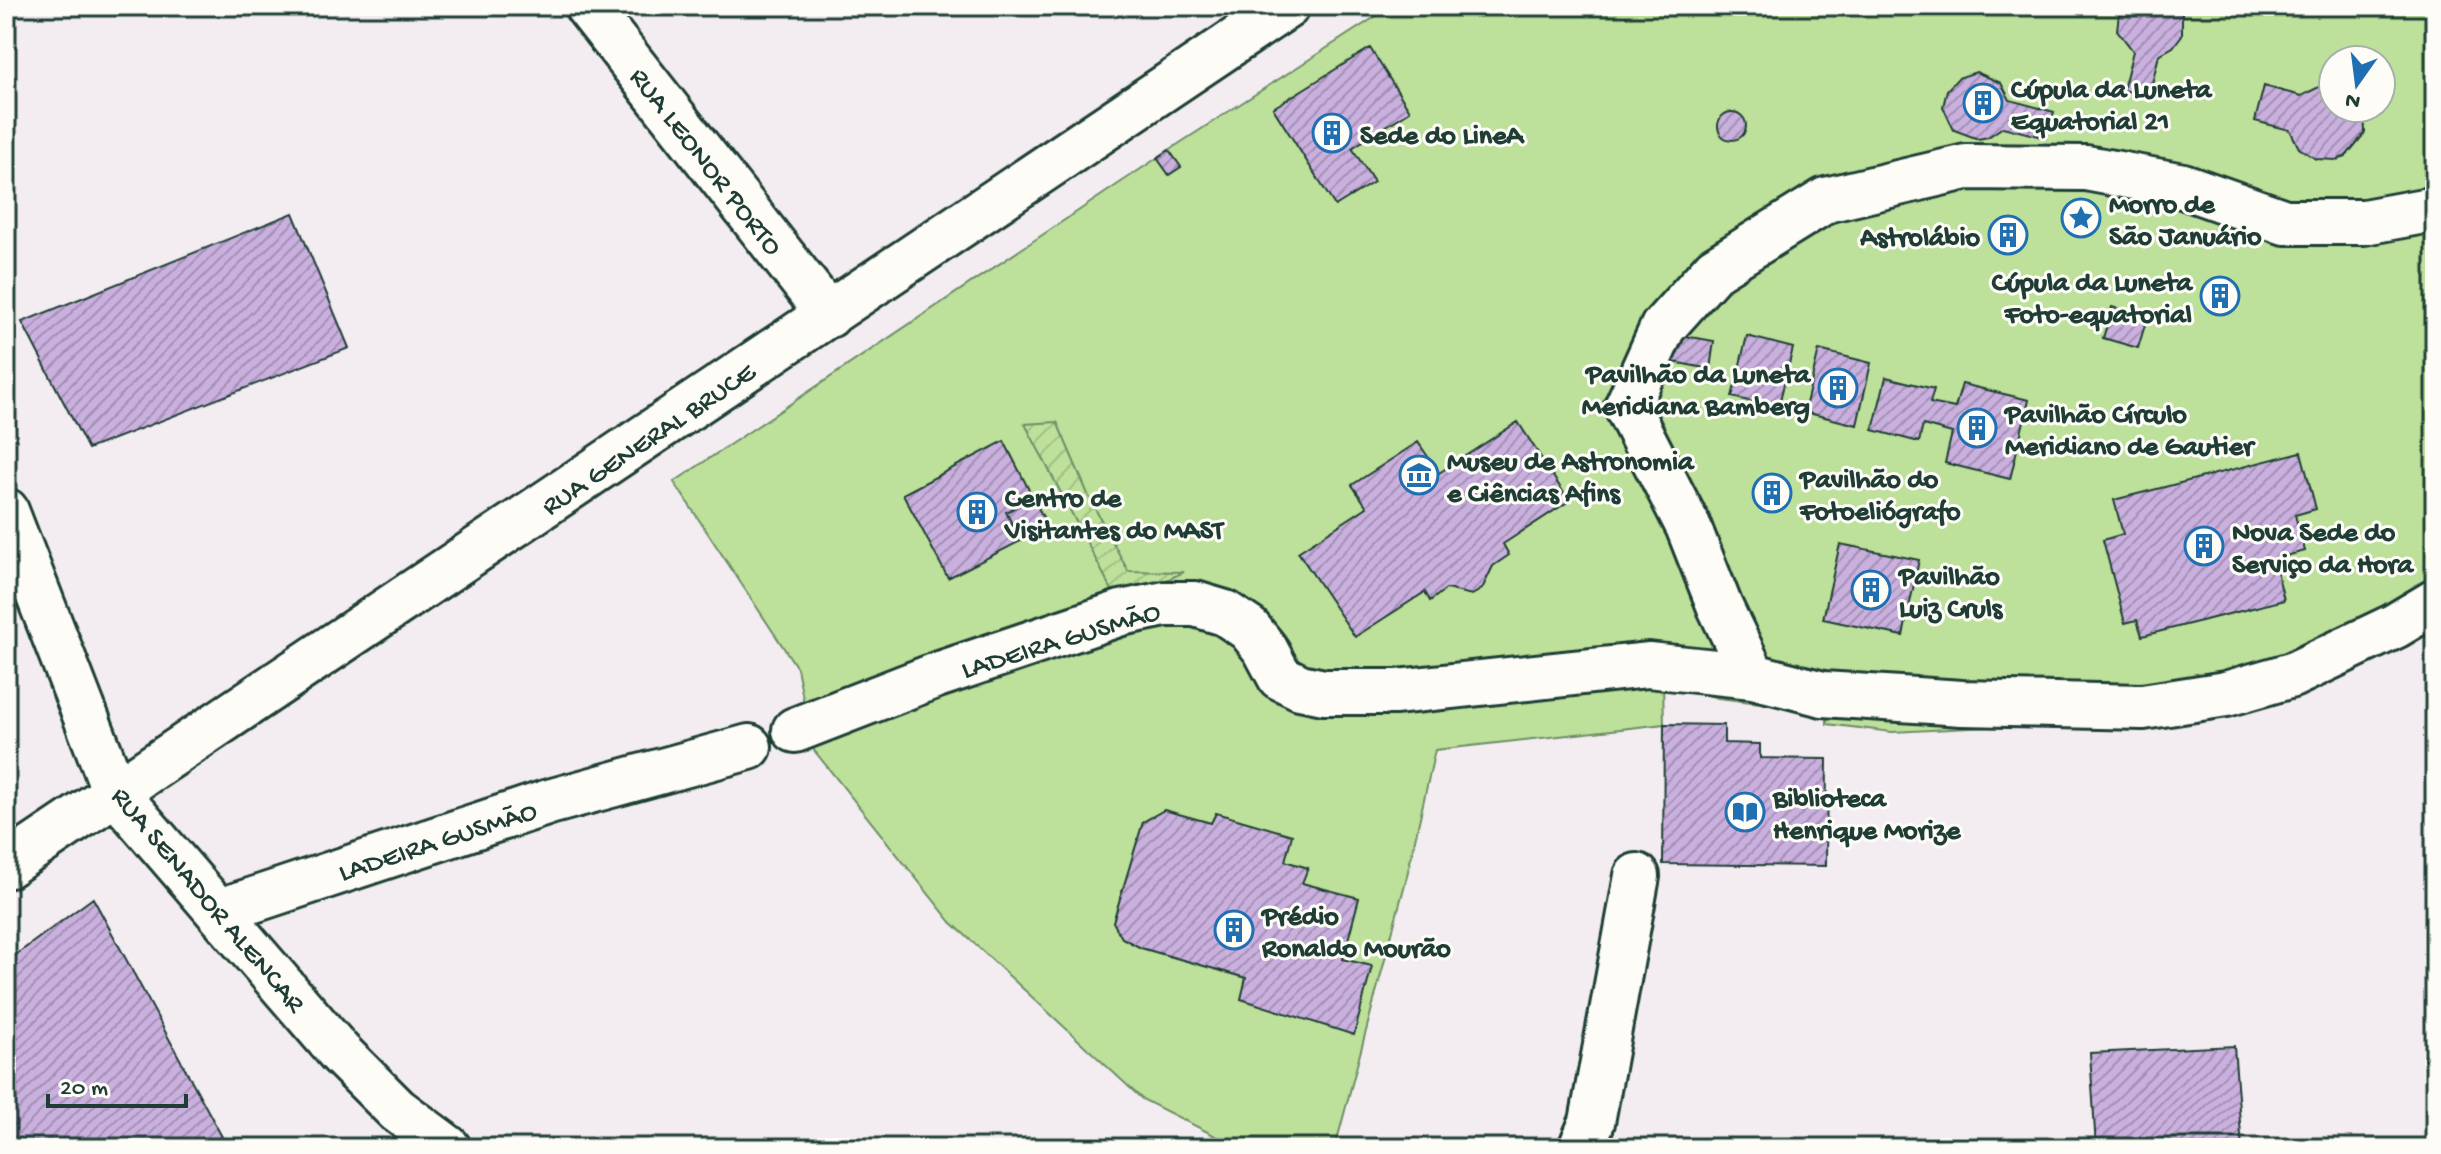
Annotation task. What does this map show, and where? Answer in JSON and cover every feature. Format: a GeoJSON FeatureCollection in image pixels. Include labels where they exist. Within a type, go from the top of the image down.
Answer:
{"type":"FeatureCollection","features":[{"type":"Feature","properties":{"kind":"street","name":"RUA LEONOR PORTO"},"geometry":{"type":"LineString","coordinates":[[587,6],[829,315]]}},
{"type":"Feature","properties":{"kind":"street","name":"RUA GENERAL BRUCE"},"geometry":{"type":"LineString","coordinates":[[6,866],[1287,6]]}},
{"type":"Feature","properties":{"kind":"street"},"geometry":{"type":"LineString","coordinates":[[1753,676],[1720,607],[1688,526],[1627,407],[1663,327],[1715,269],[1826,200],[1966,167],[2086,168],[2183,186],[2285,222],[2364,222],[2435,209]]}},
{"type":"Feature","properties":{"kind":"street","name":"RUA SENADOR ALENCAR"},"geometry":{"type":"LineString","coordinates":[[6,511],[115,792],[340,1053],[397,1110],[448,1148]]}},
{"type":"Feature","properties":{"kind":"street","name":"LADEIRA GUSMÃO"},"geometry":{"type":"LineString","coordinates":[[795,730],[937,675],[1121,613],[1165,604],[1195,604],[1225,613],[1249,629],[1265,649],[1280,677],[1300,687],[1324,692],[1396,692],[1648,665],[1753,676],[1823,694],[1962,703],[2143,707],[2226,694],[2292,675],[2395,626],[2435,602]]}},
{"type":"Feature","properties":{"kind":"street","name":"LADEIRA GUSMÃO"},"geometry":{"type":"LineString","coordinates":[[220,911],[549,802],[749,747]]}},
{"type":"Feature","properties":{"kind":"street"},"geometry":{"type":"LineString","coordinates":[[1581,1148],[1592,1122],[1637,876]]}},
{"type":"Feature","properties":{"kind":"green space"},"geometry":{"type":"Polygon","coordinates":[[[1392,6],[2435,6],[2435,627],[2242,714],[1892,732],[1827,724],[1827,711],[1718,698],[1663,683],[1664,724],[1435,750],[1406,880],[1335,1148],[1239,1148],[1142,1099],[951,922],[813,749],[797,668],[674,482],[1169,150],[1392,6]]]}},
{"type":"Feature","properties":{"kind":"green space"},"geometry":{"type":"Polygon","coordinates":[[[1057,422],[1090,499],[1128,571],[1184,572],[1118,602],[1025,424],[1057,422]]]}},
{"type":"Feature","properties":{"kind":"building"},"geometry":{"type":"Polygon","coordinates":[[[2120,6],[2180,6],[2182,11],[2182,35],[2173,47],[2159,55],[2149,96],[2123,90],[2133,51],[2117,30],[2120,6]]]}},
{"type":"Feature","properties":{"kind":"building","name":"Sede do LineA"},"geometry":{"type":"Polygon","coordinates":[[[1370,48],[1410,111],[1352,148],[1374,182],[1335,206],[1273,108],[1370,48]]]}},
{"type":"Feature","properties":{"kind":"building","name":"Cúpula da Luneta Equatorial 21"},"geometry":{"type":"Polygon","coordinates":[[[1976,72],[2001,83],[2010,100],[2054,112],[2046,138],[2003,127],[1988,137],[1978,139],[1954,130],[1943,107],[1947,90],[1958,78],[1976,72]]]}},
{"type":"Feature","properties":{"kind":"building"},"geometry":{"type":"Polygon","coordinates":[[[2264,86],[2301,96],[2317,88],[2317,124],[2365,124],[2365,133],[2346,156],[2337,160],[2316,159],[2299,148],[2290,130],[2255,121],[2264,86]]]}},
{"type":"Feature","properties":{"kind":"building"},"geometry":{"type":"Polygon","coordinates":[[[1732,112],[1742,116],[1746,126],[1742,136],[1732,140],[1722,136],[1718,126],[1722,116],[1732,112]]]}},
{"type":"Feature","properties":{"kind":"building"},"geometry":{"type":"Polygon","coordinates":[[[1169,150],[1181,167],[1169,175],[1157,158],[1169,150]]]}},
{"type":"Feature","properties":{"kind":"building"},"geometry":{"type":"Polygon","coordinates":[[[293,213],[349,348],[88,449],[22,322],[293,213]]]}},
{"type":"Feature","properties":{"kind":"building","name":"Astrolábio"},"geometry":{"type":"Polygon","coordinates":[[[2009,225],[2016,228],[2019,235],[2016,242],[2009,245],[2002,242],[1999,235],[2002,228],[2009,225]]]}},
{"type":"Feature","properties":{"kind":"building","name":"Cúpula da Luneta Foto-equatorial"},"geometry":{"type":"Polygon","coordinates":[[[2220,281],[2231,286],[2236,297],[2231,308],[2220,313],[2209,308],[2204,297],[2209,286],[2220,281]]]}},
{"type":"Feature","properties":{"kind":"building"},"geometry":{"type":"Polygon","coordinates":[[[2112,307],[2147,318],[2138,348],[2103,338],[2112,307]]]}},
{"type":"Feature","properties":{"kind":"building"},"geometry":{"type":"Polygon","coordinates":[[[1674,334],[1714,341],[1710,369],[1668,361],[1674,334]]]}},
{"type":"Feature","properties":{"kind":"building"},"geometry":{"type":"Polygon","coordinates":[[[1747,336],[1793,348],[1778,408],[1732,397],[1747,336]]]}},
{"type":"Feature","properties":{"kind":"building","name":"Pavilhão da Luneta Meridiana Bamberg"},"geometry":{"type":"Polygon","coordinates":[[[1819,350],[1871,363],[1857,425],[1804,412],[1819,350]]]}},
{"type":"Feature","properties":{"kind":"building","name":"Pavilhão Círculo Meridiano de Gautier"},"geometry":{"type":"Polygon","coordinates":[[[1886,377],[1934,389],[1930,403],[1955,408],[1962,384],[2029,400],[2010,479],[1945,463],[1952,433],[1923,425],[1919,442],[1873,430],[1886,377]]]}},
{"type":"Feature","properties":{"kind":"building"},"geometry":{"type":"Polygon","coordinates":[[[1518,422],[1569,501],[1503,544],[1509,555],[1493,566],[1482,589],[1472,595],[1446,589],[1430,601],[1425,592],[1355,637],[1298,552],[1367,507],[1352,485],[1418,442],[1439,473],[1518,422]]]}},
{"type":"Feature","properties":{"kind":"building","name":"Centro de Visitantes do MAST"},"geometry":{"type":"Polygon","coordinates":[[[1004,441],[1048,527],[948,578],[903,494],[1004,441]]]}},
{"type":"Feature","properties":{"kind":"building","name":"Nova Sede do Serviço da Hora"},"geometry":{"type":"Polygon","coordinates":[[[2301,452],[2316,509],[2295,515],[2305,551],[2274,559],[2284,600],[2142,636],[2137,620],[2125,623],[2103,540],[2123,534],[2114,500],[2301,452]]]}},
{"type":"Feature","properties":{"kind":"building","name":"Pavilhão do Fotoeliógrafo"},"geometry":{"type":"Polygon","coordinates":[[[1772,480],[1781,484],[1785,493],[1781,502],[1772,506],[1763,502],[1759,493],[1763,484],[1772,480]]]}},
{"type":"Feature","properties":{"kind":"building"},"geometry":{"type":"Polygon","coordinates":[[[1033,498],[1048,527],[1020,540],[1006,512],[1033,498]]]}},
{"type":"Feature","properties":{"kind":"building","name":"Pavilhão Luiz Cruls"},"geometry":{"type":"Polygon","coordinates":[[[1840,544],[1919,560],[1903,636],[1823,619],[1840,544]]]}},
{"type":"Feature","properties":{"kind":"building","name":"Biblioteca Henrique Morize"},"geometry":{"type":"Polygon","coordinates":[[[1664,724],[1724,725],[1724,743],[1760,744],[1760,758],[1827,759],[1826,866],[1663,864],[1664,724]]]}},
{"type":"Feature","properties":{"kind":"building","name":"Prédio Ronaldo Mourão"},"geometry":{"type":"Polygon","coordinates":[[[1164,810],[1211,823],[1216,813],[1292,835],[1285,861],[1308,868],[1302,883],[1359,898],[1343,959],[1372,966],[1354,1035],[1241,999],[1246,978],[1141,948],[1122,938],[1113,922],[1143,822],[1164,810]]]}},
{"type":"Feature","properties":{"kind":"building"},"geometry":{"type":"Polygon","coordinates":[[[93,898],[228,1148],[16,1148],[6,1132],[6,962],[93,898]]]}},
{"type":"Feature","properties":{"kind":"building"},"geometry":{"type":"Polygon","coordinates":[[[2234,1046],[2242,1148],[2096,1148],[2090,1053],[2234,1046]]]}},
{"type":"Feature","properties":{"kind":"place","name":"Cúpula da Luneta Equatorial 21"},"geometry":{"type":"Point","coordinates":[1983,103]}},
{"type":"Feature","properties":{"kind":"place","name":"Sede do LineA"},"geometry":{"type":"Point","coordinates":[1332,133]}},
{"type":"Feature","properties":{"kind":"place","name":"Morro de São Januário"},"geometry":{"type":"Point","coordinates":[2081,218]}},
{"type":"Feature","properties":{"kind":"place","name":"Astrolábio"},"geometry":{"type":"Point","coordinates":[2008,235]}},
{"type":"Feature","properties":{"kind":"place","name":"Cúpula da Luneta Foto-equatorial"},"geometry":{"type":"Point","coordinates":[2220,296]}},
{"type":"Feature","properties":{"kind":"place","name":"Pavilhão da Luneta Meridiana Bamberg"},"geometry":{"type":"Point","coordinates":[1838,388]}},
{"type":"Feature","properties":{"kind":"place","name":"Pavilhão Círculo Meridiano de Gautier"},"geometry":{"type":"Point","coordinates":[1977,428]}},
{"type":"Feature","properties":{"kind":"place","name":"Museu de Astronomia e Ciências Afins"},"geometry":{"type":"Point","coordinates":[1419,475]}},
{"type":"Feature","properties":{"kind":"place","name":"Pavilhão do Fotoeliógrafo"},"geometry":{"type":"Point","coordinates":[1772,493]}},
{"type":"Feature","properties":{"kind":"place","name":"Centro de Visitantes do MAST"},"geometry":{"type":"Point","coordinates":[977,512]}},
{"type":"Feature","properties":{"kind":"place","name":"Nova Sede do Serviço da Hora"},"geometry":{"type":"Point","coordinates":[2204,546]}},
{"type":"Feature","properties":{"kind":"place","name":"Pavilhão Luiz Cruls"},"geometry":{"type":"Point","coordinates":[1871,590]}},
{"type":"Feature","properties":{"kind":"place","name":"Biblioteca Henrique Morize"},"geometry":{"type":"Point","coordinates":[1745,812]}},
{"type":"Feature","properties":{"kind":"place","name":"Prédio Ronaldo Mourão"},"geometry":{"type":"Point","coordinates":[1234,930]}}]}
